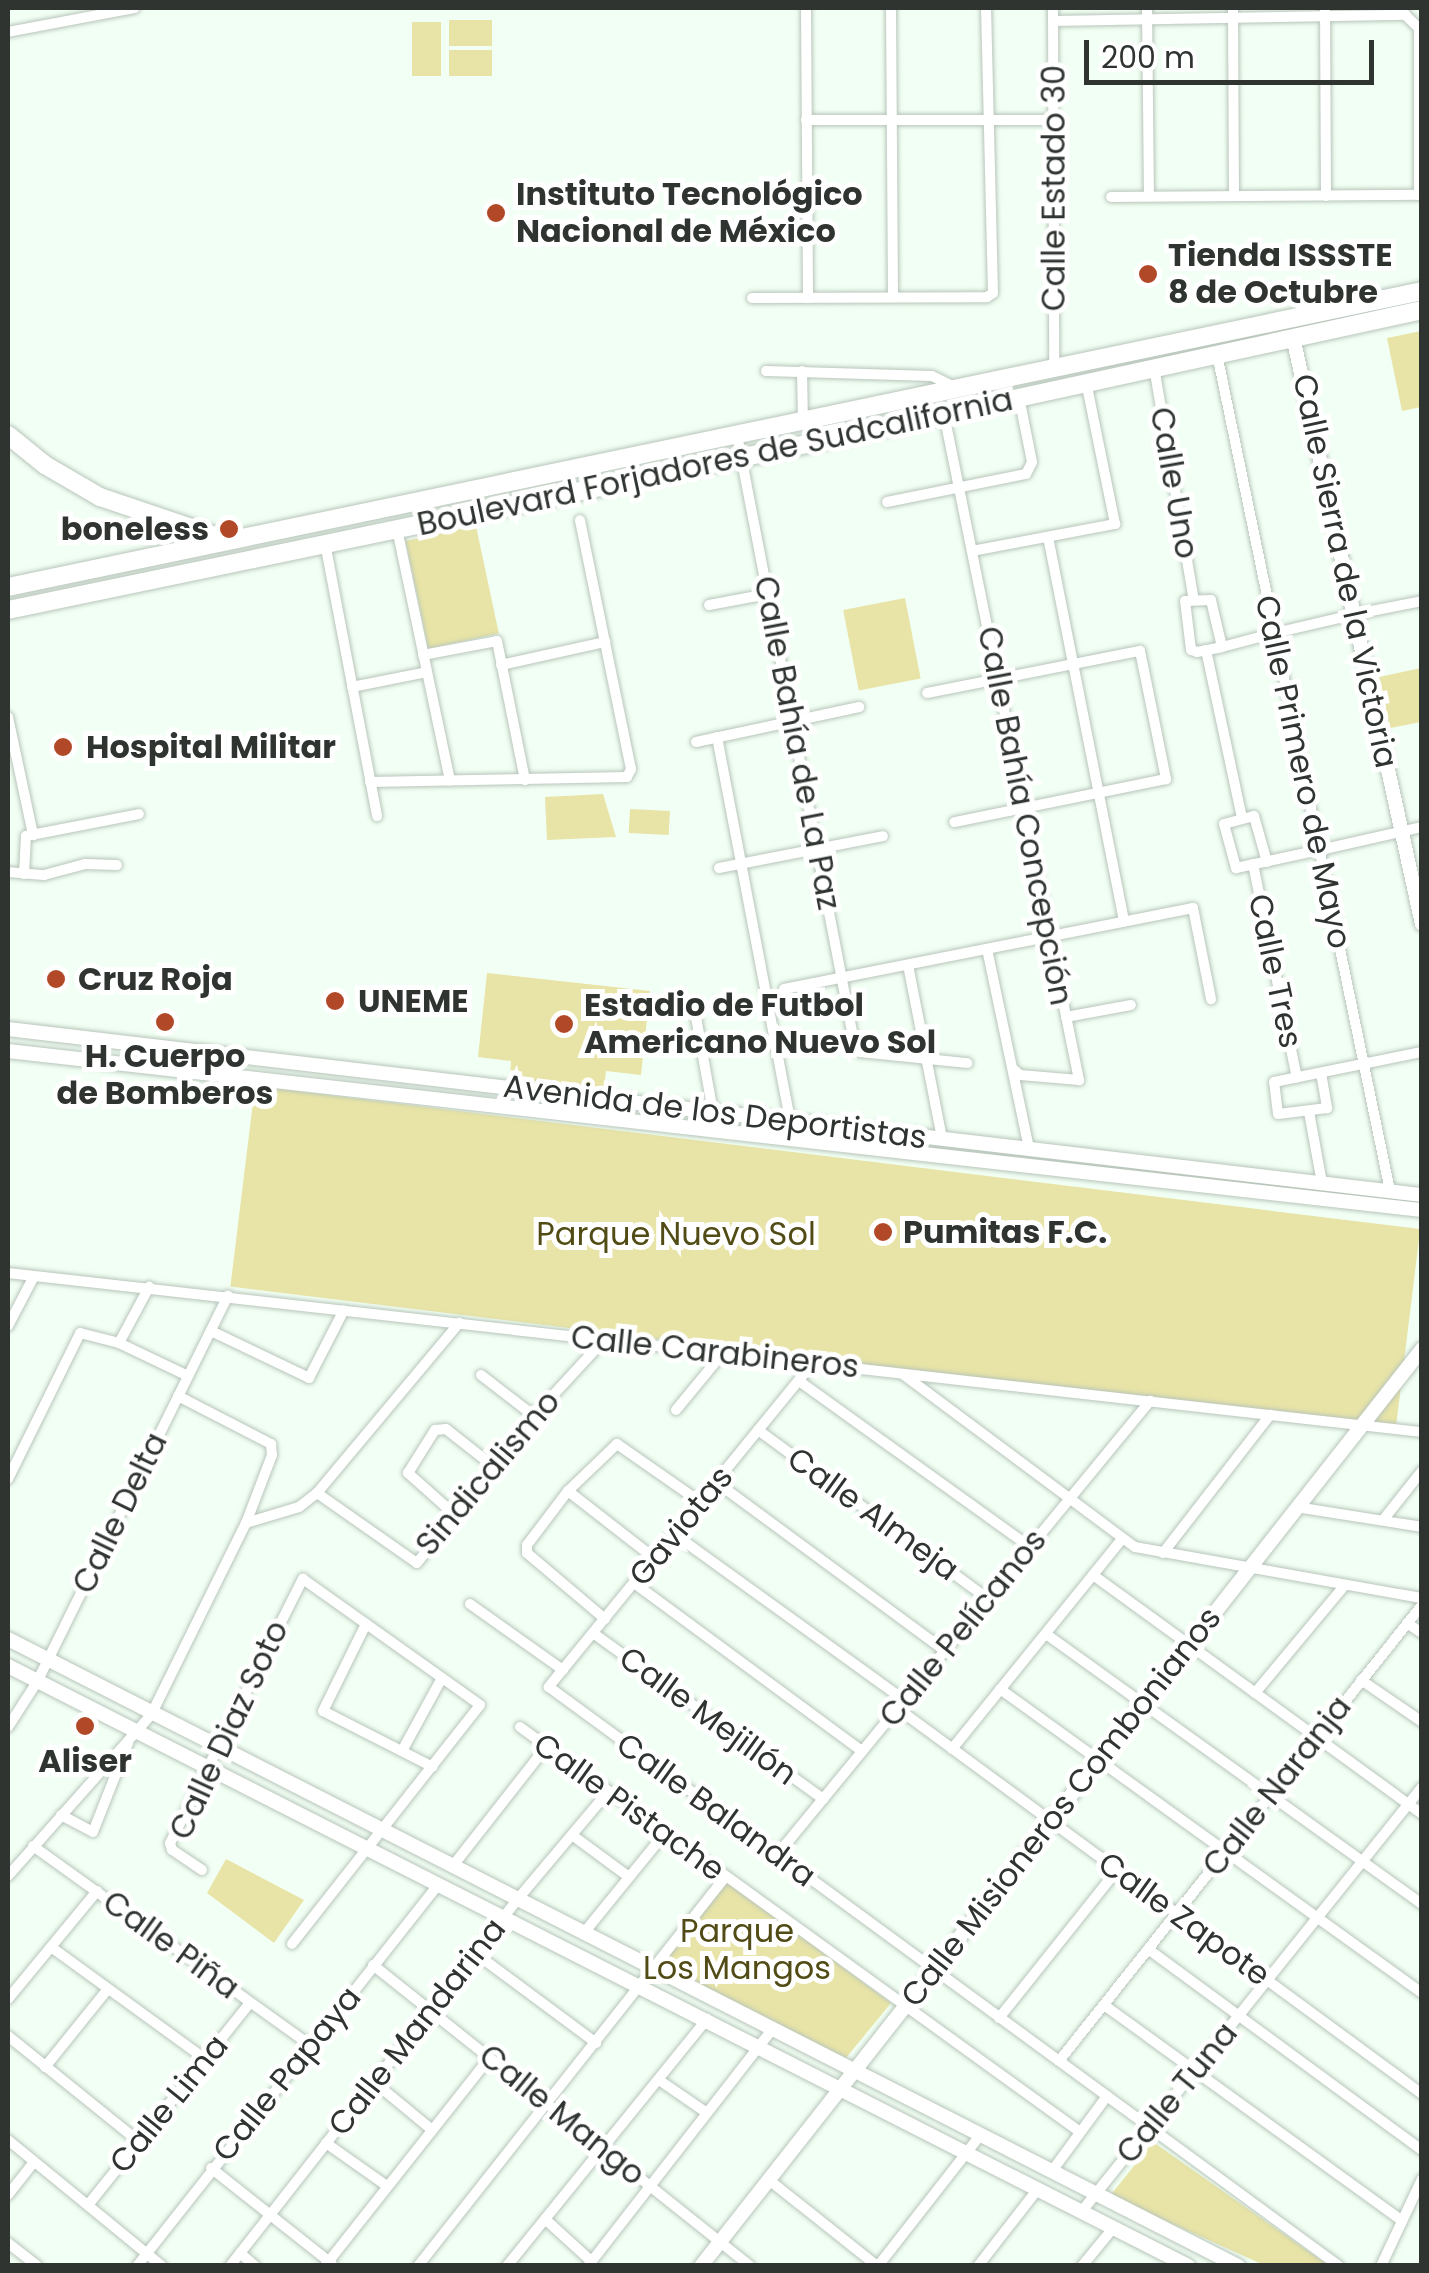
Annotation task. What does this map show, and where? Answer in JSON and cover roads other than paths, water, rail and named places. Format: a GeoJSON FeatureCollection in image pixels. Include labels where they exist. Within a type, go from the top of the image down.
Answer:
{"type":"FeatureCollection","features":[{"type":"Feature","properties":{"kind":"main road","name":"Boulevard Forjadores de Sudcalifornia"},"geometry":{"type":"LineString","coordinates":[[8,587],[1422,290]]}},
{"type":"Feature","properties":{"kind":"main road","name":"Boulevard Forjadores de Sudcalifornia"},"geometry":{"type":"LineString","coordinates":[[8,610],[1422,310]]}},
{"type":"Feature","properties":{"kind":"main road"},"geometry":{"type":"LineString","coordinates":[[8,435],[45,465],[100,497],[225,540]]}},
{"type":"Feature","properties":{"kind":"main road"},"geometry":{"type":"LineString","coordinates":[[343,516],[347,538]]}},
{"type":"Feature","properties":{"kind":"main road"},"geometry":{"type":"LineString","coordinates":[[82,570],[86,592]]}},
{"type":"Feature","properties":{"kind":"street"},"geometry":{"type":"LineString","coordinates":[[8,32],[135,8]]}},
{"type":"Feature","properties":{"kind":"street"},"geometry":{"type":"LineString","coordinates":[[806,8],[808,298]]}},
{"type":"Feature","properties":{"kind":"street"},"geometry":{"type":"LineString","coordinates":[[891,8],[893,297]]}},
{"type":"Feature","properties":{"kind":"street"},"geometry":{"type":"LineString","coordinates":[[752,298],[991,296],[986,8]]}},
{"type":"Feature","properties":{"kind":"street","name":"Calle Estado 30"},"geometry":{"type":"LineString","coordinates":[[1052,8],[1054,368]]}},
{"type":"Feature","properties":{"kind":"street"},"geometry":{"type":"LineString","coordinates":[[1053,21],[1147,14],[1402,11],[1420,30],[1420,195],[1111,197]]}},
{"type":"Feature","properties":{"kind":"street"},"geometry":{"type":"LineString","coordinates":[[1325,12],[1326,196]]}},
{"type":"Feature","properties":{"kind":"street"},"geometry":{"type":"LineString","coordinates":[[1233,13],[1234,195]]}},
{"type":"Feature","properties":{"kind":"street"},"geometry":{"type":"LineString","coordinates":[[1147,14],[1149,196]]}},
{"type":"Feature","properties":{"kind":"street"},"geometry":{"type":"LineString","coordinates":[[806,120],[1054,120]]}},
{"type":"Feature","properties":{"kind":"street","name":"Calle Sierra de la Victoria"},"geometry":{"type":"LineString","coordinates":[[1292,336],[1422,924]]}},
{"type":"Feature","properties":{"kind":"street","name":"Calle Primero de Mayo"},"geometry":{"type":"LineString","coordinates":[[1217,353],[1390,1191]]}},
{"type":"Feature","properties":{"kind":"street","name":"Calle Uno"},"geometry":{"type":"LineString","coordinates":[[1154,367],[1194,600]]}},
{"type":"Feature","properties":{"kind":"street"},"geometry":{"type":"LineString","coordinates":[[766,370],[932,376],[958,389]]}},
{"type":"Feature","properties":{"kind":"street"},"geometry":{"type":"LineString","coordinates":[[802,371],[803,421]]}},
{"type":"Feature","properties":{"kind":"street"},"geometry":{"type":"LineString","coordinates":[[972,551],[1115,524],[1086,382]]}},
{"type":"Feature","properties":{"kind":"street"},"geometry":{"type":"LineString","coordinates":[[887,502],[1026,474],[1032,462],[1019,397]]}},
{"type":"Feature","properties":{"kind":"street","name":"Calle Bahía Concepción"},"geometry":{"type":"LineString","coordinates":[[944,413],[1079,1080],[1016,1074],[1013,1069]]}},
{"type":"Feature","properties":{"kind":"street","name":"Calle Bahía de La Paz"},"geometry":{"type":"LineString","coordinates":[[737,435],[857,1050],[926,1059]]}},
{"type":"Feature","properties":{"kind":"street"},"geometry":{"type":"LineString","coordinates":[[370,782],[627,776],[631,769],[580,520]]}},
{"type":"Feature","properties":{"kind":"street"},"geometry":{"type":"LineString","coordinates":[[397,529],[450,780]]}},
{"type":"Feature","properties":{"kind":"street"},"geometry":{"type":"LineString","coordinates":[[1048,537],[1124,922]]}},
{"type":"Feature","properties":{"kind":"street"},"geometry":{"type":"LineString","coordinates":[[324,543],[377,816]]}},
{"type":"Feature","properties":{"kind":"street"},"geometry":{"type":"LineString","coordinates":[[709,605],[768,594]]}},
{"type":"Feature","properties":{"kind":"street"},"geometry":{"type":"LineString","coordinates":[[1222,647],[1212,600],[1194,600],[1182,606],[1191,650],[1206,650],[1222,647],[1356,614],[1422,601]]}},
{"type":"Feature","properties":{"kind":"street"},"geometry":{"type":"LineString","coordinates":[[424,655],[496,641],[525,780]]}},
{"type":"Feature","properties":{"kind":"street"},"geometry":{"type":"LineString","coordinates":[[502,665],[605,642]]}},
{"type":"Feature","properties":{"kind":"street"},"geometry":{"type":"LineString","coordinates":[[1206,650],[1242,818]]}},
{"type":"Feature","properties":{"kind":"street"},"geometry":{"type":"LineString","coordinates":[[927,694],[1140,651],[1166,778],[954,822]]}},
{"type":"Feature","properties":{"kind":"street"},"geometry":{"type":"LineString","coordinates":[[352,687],[427,672]]}},
{"type":"Feature","properties":{"kind":"street"},"geometry":{"type":"LineString","coordinates":[[696,742],[858,707]]}},
{"type":"Feature","properties":{"kind":"street"},"geometry":{"type":"LineString","coordinates":[[8,717],[32,835]]}},
{"type":"Feature","properties":{"kind":"street"},"geometry":{"type":"LineString","coordinates":[[717,737],[790,1120]]}},
{"type":"Feature","properties":{"kind":"street"},"geometry":{"type":"LineString","coordinates":[[24,874],[26,836],[139,814]]}},
{"type":"Feature","properties":{"kind":"street"},"geometry":{"type":"LineString","coordinates":[[1267,862],[1256,818],[1224,824],[1232,866],[1267,862],[1422,827]]}},
{"type":"Feature","properties":{"kind":"street"},"geometry":{"type":"LineString","coordinates":[[719,868],[883,836]]}},
{"type":"Feature","properties":{"kind":"street"},"geometry":{"type":"LineString","coordinates":[[8,872],[44,875],[85,864],[117,865]]}},
{"type":"Feature","properties":{"kind":"street","name":"Calle Tres"},"geometry":{"type":"LineString","coordinates":[[1253,864],[1297,1078]]}},
{"type":"Feature","properties":{"kind":"street"},"geometry":{"type":"LineString","coordinates":[[784,990],[1192,908],[1211,999]]}},
{"type":"Feature","properties":{"kind":"street"},"geometry":{"type":"LineString","coordinates":[[987,949],[1029,1149]]}},
{"type":"Feature","properties":{"kind":"street"},"geometry":{"type":"LineString","coordinates":[[908,965],[942,1139]]}},
{"type":"Feature","properties":{"kind":"street"},"geometry":{"type":"LineString","coordinates":[[1066,1017],[1131,1005]]}},
{"type":"Feature","properties":{"kind":"street"},"geometry":{"type":"LineString","coordinates":[[696,1017],[713,1112]]}},
{"type":"Feature","properties":{"kind":"street","name":"Avenida de los Deportistas"},"geometry":{"type":"LineString","coordinates":[[8,1030],[1029,1149],[1059,1160],[1422,1210]]}},
{"type":"Feature","properties":{"kind":"street"},"geometry":{"type":"LineString","coordinates":[[25,1053],[28,1032]]}},
{"type":"Feature","properties":{"kind":"street"},"geometry":{"type":"LineString","coordinates":[[75,1058],[77,1038]]}},
{"type":"Feature","properties":{"kind":"street"},"geometry":{"type":"LineString","coordinates":[[139,1066],[142,1045]]}},
{"type":"Feature","properties":{"kind":"street"},"geometry":{"type":"LineString","coordinates":[[184,1070],[187,1050]]}},
{"type":"Feature","properties":{"kind":"street","name":"Avenida de los Deportistas"},"geometry":{"type":"LineString","coordinates":[[8,1051],[642,1120],[1422,1196]]}},
{"type":"Feature","properties":{"kind":"street"},"geometry":{"type":"LineString","coordinates":[[1321,1073],[1327,1108],[1278,1114],[1272,1083],[1422,1052]]}},
{"type":"Feature","properties":{"kind":"street"},"geometry":{"type":"LineString","coordinates":[[245,1078],[247,1057]]}},
{"type":"Feature","properties":{"kind":"street"},"geometry":{"type":"LineString","coordinates":[[926,1059],[967,1063]]}},
{"type":"Feature","properties":{"kind":"street"},"geometry":{"type":"LineString","coordinates":[[447,1100],[448,1080]]}},
{"type":"Feature","properties":{"kind":"street"},"geometry":{"type":"LineString","coordinates":[[642,1120],[644,1104]]}},
{"type":"Feature","properties":{"kind":"street"},"geometry":{"type":"LineString","coordinates":[[1309,1112],[1322,1184]]}},
{"type":"Feature","properties":{"kind":"street","name":"Calle Carabineros"},"geometry":{"type":"LineString","coordinates":[[8,1273],[1422,1432]]}},
{"type":"Feature","properties":{"kind":"street"},"geometry":{"type":"LineString","coordinates":[[8,1326],[34,1276]]}},
{"type":"Feature","properties":{"kind":"street"},"geometry":{"type":"LineString","coordinates":[[118,1343],[149,1287]]}},
{"type":"Feature","properties":{"kind":"street","name":"Calle Delta"},"geometry":{"type":"LineString","coordinates":[[8,1727],[37,1682],[228,1296]]}},
{"type":"Feature","properties":{"kind":"street"},"geometry":{"type":"LineString","coordinates":[[210,1331],[309,1378],[344,1310]]}},
{"type":"Feature","properties":{"kind":"street"},"geometry":{"type":"LineString","coordinates":[[246,1523],[299,1508],[318,1492],[458,1323]]}},
{"type":"Feature","properties":{"kind":"street"},"geometry":{"type":"LineString","coordinates":[[8,1478],[80,1333],[118,1343],[188,1376]]}},
{"type":"Feature","properties":{"kind":"street","name":"Sindicalismo"},"geometry":{"type":"LineString","coordinates":[[318,1492],[414,1564],[534,1416],[604,1340]]}},
{"type":"Feature","properties":{"kind":"street","name":"Calle Misioneros Combonianos"},"geometry":{"type":"LineString","coordinates":[[701,2266],[1422,1349]]}},
{"type":"Feature","properties":{"kind":"street"},"geometry":{"type":"LineString","coordinates":[[676,1410],[723,1353]]}},
{"type":"Feature","properties":{"kind":"street","name":"Gaviotas"},"geometry":{"type":"LineString","coordinates":[[549,1687],[812,1364]]}},
{"type":"Feature","properties":{"kind":"street"},"geometry":{"type":"LineString","coordinates":[[902,1373],[1122,1539],[1164,1554],[1422,1602]]}},
{"type":"Feature","properties":{"kind":"street"},"geometry":{"type":"LineString","coordinates":[[481,1375],[534,1416]]}},
{"type":"Feature","properties":{"kind":"street"},"geometry":{"type":"LineString","coordinates":[[799,1381],[1030,1547]]}},
{"type":"Feature","properties":{"kind":"street"},"geometry":{"type":"LineString","coordinates":[[8,1876],[151,1715],[246,1523],[273,1449],[178,1396]]}},
{"type":"Feature","properties":{"kind":"street","name":"Calle Pelícanos"},"geometry":{"type":"LineString","coordinates":[[777,1855],[1150,1402]]}},
{"type":"Feature","properties":{"kind":"street"},"geometry":{"type":"LineString","coordinates":[[1164,1554],[1270,1415]]}},
{"type":"Feature","properties":{"kind":"street"},"geometry":{"type":"LineString","coordinates":[[454,1514],[408,1473],[436,1430],[446,1430],[493,1466]]}},
{"type":"Feature","properties":{"kind":"street","name":"Calle Almeja"},"geometry":{"type":"LineString","coordinates":[[758,1430],[988,1598]]}},
{"type":"Feature","properties":{"kind":"street"},"geometry":{"type":"LineString","coordinates":[[604,1619],[527,1553],[526,1545],[568,1491],[617,1444],[700,1502]]}},
{"type":"Feature","properties":{"kind":"street"},"geometry":{"type":"LineString","coordinates":[[1384,1520],[1422,1471]]}},
{"type":"Feature","properties":{"kind":"street"},"geometry":{"type":"LineString","coordinates":[[716,1482],[944,1651]]}},
{"type":"Feature","properties":{"kind":"street"},"geometry":{"type":"LineString","coordinates":[[568,1491],[654,1558]]}},
{"type":"Feature","properties":{"kind":"street"},"geometry":{"type":"LineString","coordinates":[[1296,1506],[1422,1527]]}},
{"type":"Feature","properties":{"kind":"street","name":"Calle Zapote"},"geometry":{"type":"LineString","coordinates":[[674,1534],[901,1704],[952,1748],[1422,2094]]}},
{"type":"Feature","properties":{"kind":"street"},"geometry":{"type":"LineString","coordinates":[[952,1748],[1122,1539]]}},
{"type":"Feature","properties":{"kind":"street"},"geometry":{"type":"LineString","coordinates":[[1093,1575],[1422,1814]]}},
{"type":"Feature","properties":{"kind":"street","name":"Calle Diaz Soto"},"geometry":{"type":"LineString","coordinates":[[202,1870],[172,1850],[170,1843],[303,1579],[366,1624]]}},
{"type":"Feature","properties":{"kind":"street"},"geometry":{"type":"LineString","coordinates":[[634,1582],[862,1751]]}},
{"type":"Feature","properties":{"kind":"street"},"geometry":{"type":"LineString","coordinates":[[1255,1693],[1345,1585]]}},
{"type":"Feature","properties":{"kind":"street","name":"Calle Naranja"},"geometry":{"type":"LineString","coordinates":[[1059,2062],[1422,1602]]}},
{"type":"Feature","properties":{"kind":"street"},"geometry":{"type":"LineString","coordinates":[[470,1604],[563,1670]]}},
{"type":"Feature","properties":{"kind":"street"},"geometry":{"type":"LineString","coordinates":[[1407,1623],[1422,1633]]}},
{"type":"Feature","properties":{"kind":"street"},"geometry":{"type":"LineString","coordinates":[[292,1944],[433,1767],[480,1705],[366,1624],[323,1711],[433,1767]]}},
{"type":"Feature","properties":{"kind":"street","name":"Calle Mejillón"},"geometry":{"type":"LineString","coordinates":[[593,1633],[823,1799]]}},
{"type":"Feature","properties":{"kind":"street"},"geometry":{"type":"LineString","coordinates":[[1046,1634],[1422,1904]]}},
{"type":"Feature","properties":{"kind":"street"},"geometry":{"type":"LineString","coordinates":[[8,1640],[1238,2266]]}},
{"type":"Feature","properties":{"kind":"street"},"geometry":{"type":"LineString","coordinates":[[8,1666],[134,1735],[208,1768],[760,2045],[1182,2264],[1194,2244]]}},
{"type":"Feature","properties":{"kind":"street"},"geometry":{"type":"LineString","coordinates":[[402,1752],[442,1678]]}},
{"type":"Feature","properties":{"kind":"street"},"geometry":{"type":"LineString","coordinates":[[1362,1680],[1422,1722]]}},
{"type":"Feature","properties":{"kind":"street","name":"Calle Balandra"},"geometry":{"type":"LineString","coordinates":[[549,1687],[1339,2266]]}},
{"type":"Feature","properties":{"kind":"street"},"geometry":{"type":"LineString","coordinates":[[1000,1689],[1422,1993]]}},
{"type":"Feature","properties":{"kind":"street","name":"Calle Pistache"},"geometry":{"type":"LineString","coordinates":[[520,1728],[1080,2132]]}},
{"type":"Feature","properties":{"kind":"street"},"geometry":{"type":"LineString","coordinates":[[61,1814],[94,1832],[134,1735]]}},
{"type":"Feature","properties":{"kind":"street"},"geometry":{"type":"LineString","coordinates":[[452,1867],[546,1747]]}},
{"type":"Feature","properties":{"kind":"street","name":"Calle Tuna"},"geometry":{"type":"LineString","coordinates":[[1082,2211],[1422,1787]]}},
{"type":"Feature","properties":{"kind":"street","name":"Calle Mandarina"},"geometry":{"type":"LineString","coordinates":[[230,2266],[475,1952],[608,1792]]}},
{"type":"Feature","properties":{"kind":"street"},"geometry":{"type":"LineString","coordinates":[[582,1934],[665,1832]]}},
{"type":"Feature","properties":{"kind":"street"},"geometry":{"type":"LineString","coordinates":[[572,1835],[628,1877]]}},
{"type":"Feature","properties":{"kind":"street","name":"Calle Piña"},"geometry":{"type":"LineString","coordinates":[[33,1846],[310,2045]]}},
{"type":"Feature","properties":{"kind":"street"},"geometry":{"type":"LineString","coordinates":[[999,2018],[1117,1870]]}},
{"type":"Feature","properties":{"kind":"street"},"geometry":{"type":"LineString","coordinates":[[418,2266],[725,1877]]}},
{"type":"Feature","properties":{"kind":"street","name":"Calle Papaya"},"geometry":{"type":"LineString","coordinates":[[136,2266],[439,1884]]}},
{"type":"Feature","properties":{"kind":"street"},"geometry":{"type":"LineString","coordinates":[[8,1999],[98,1891]]}},
{"type":"Feature","properties":{"kind":"street"},"geometry":{"type":"LineString","coordinates":[[50,1947],[205,2059]]}},
{"type":"Feature","properties":{"kind":"street"},"geometry":{"type":"LineString","coordinates":[[1148,1949],[1422,2150]]}},
{"type":"Feature","properties":{"kind":"street"},"geometry":{"type":"LineString","coordinates":[[475,1952],[596,2042]]}},
{"type":"Feature","properties":{"kind":"street","name":"Calle Mango"},"geometry":{"type":"LineString","coordinates":[[374,1966],[750,2266]]}},
{"type":"Feature","properties":{"kind":"street"},"geometry":{"type":"LineString","coordinates":[[45,2066],[108,1989]]}},
{"type":"Feature","properties":{"kind":"street","name":"Calle Lima"},"geometry":{"type":"LineString","coordinates":[[88,2206],[250,2003]]}},
{"type":"Feature","properties":{"kind":"street"},"geometry":{"type":"LineString","coordinates":[[1104,2005],[1402,2221]]}},
{"type":"Feature","properties":{"kind":"street"},"geometry":{"type":"LineString","coordinates":[[508,2266],[707,2020]]}},
{"type":"Feature","properties":{"kind":"street"},"geometry":{"type":"LineString","coordinates":[[545,2220],[590,2263],[772,2030]]}},
{"type":"Feature","properties":{"kind":"street"},"geometry":{"type":"LineString","coordinates":[[8,2036],[138,2142]]}},
{"type":"Feature","properties":{"kind":"street"},"geometry":{"type":"LineString","coordinates":[[211,2168],[329,2264],[489,2058]]}},
{"type":"Feature","properties":{"kind":"street"},"geometry":{"type":"LineString","coordinates":[[659,2080],[707,2113]]}},
{"type":"Feature","properties":{"kind":"street"},"geometry":{"type":"LineString","coordinates":[[374,2082],[431,2129]]}},
{"type":"Feature","properties":{"kind":"street"},"geometry":{"type":"LineString","coordinates":[[1052,2172],[1107,2096]]}},
{"type":"Feature","properties":{"kind":"street"},"geometry":{"type":"LineString","coordinates":[[926,2132],[936,2111]]}},
{"type":"Feature","properties":{"kind":"street"},"geometry":{"type":"LineString","coordinates":[[769,2180],[878,2266],[981,2134]]}},
{"type":"Feature","properties":{"kind":"street"},"geometry":{"type":"LineString","coordinates":[[8,2140],[162,2266]]}},
{"type":"Feature","properties":{"kind":"street"},"geometry":{"type":"LineString","coordinates":[[326,2143],[386,2186]]}},
{"type":"Feature","properties":{"kind":"street"},"geometry":{"type":"LineString","coordinates":[[1005,2172],[1018,2154]]}},
{"type":"Feature","properties":{"kind":"street"},"geometry":{"type":"LineString","coordinates":[[8,2196],[34,2162]]}},
{"type":"Feature","properties":{"kind":"street"},"geometry":{"type":"LineString","coordinates":[[1381,2266],[1422,2179]]}},
{"type":"Feature","properties":{"kind":"street"},"geometry":{"type":"LineString","coordinates":[[978,2266],[1038,2190]]}},
{"type":"Feature","properties":{"kind":"street"},"geometry":{"type":"LineString","coordinates":[[1082,2266],[1114,2227]]}},
{"type":"Feature","properties":{"kind":"street"},"geometry":{"type":"LineString","coordinates":[[8,2243],[37,2266]]}},
{"type":"Feature","properties":{"kind":"street"},"geometry":{"type":"LineString","coordinates":[[240,2253],[255,2266]]}},
{"type":"Feature","properties":{"kind":"place","name":"Instituto Tecnológico Nacional de México"},"geometry":{"type":"Point","coordinates":[496,213]}},
{"type":"Feature","properties":{"kind":"place","name":"Tienda ISSSTE 8 de Octubre"},"geometry":{"type":"Point","coordinates":[1148,274]}},
{"type":"Feature","properties":{"kind":"place","name":"boneless"},"geometry":{"type":"Point","coordinates":[229,529]}},
{"type":"Feature","properties":{"kind":"place","name":"Hospital Militar"},"geometry":{"type":"Point","coordinates":[63,747]}},
{"type":"Feature","properties":{"kind":"place","name":"Cruz Roja"},"geometry":{"type":"Point","coordinates":[56,979]}},
{"type":"Feature","properties":{"kind":"place","name":"UNEME"},"geometry":{"type":"Point","coordinates":[335,1001]}},
{"type":"Feature","properties":{"kind":"place","name":"H. Cuerpo de Bomberos"},"geometry":{"type":"Point","coordinates":[165,1022]}},
{"type":"Feature","properties":{"kind":"place","name":"Estadio de Futbol Americano Nuevo Sol"},"geometry":{"type":"Point","coordinates":[564,1024]}},
{"type":"Feature","properties":{"kind":"place","name":"Pumitas F.C."},"geometry":{"type":"Point","coordinates":[883,1232]}},
{"type":"Feature","properties":{"kind":"place","name":"Aliser"},"geometry":{"type":"Point","coordinates":[85,1726]}},
{"type":"Feature","properties":{"kind":"park label","name":"Parque Nuevo Sol"},"geometry":{"type":"Point","coordinates":[676,1234]}},
{"type":"Feature","properties":{"kind":"park label","name":"Parque Los Mangos"},"geometry":{"type":"Point","coordinates":[737,1950]}}]}
